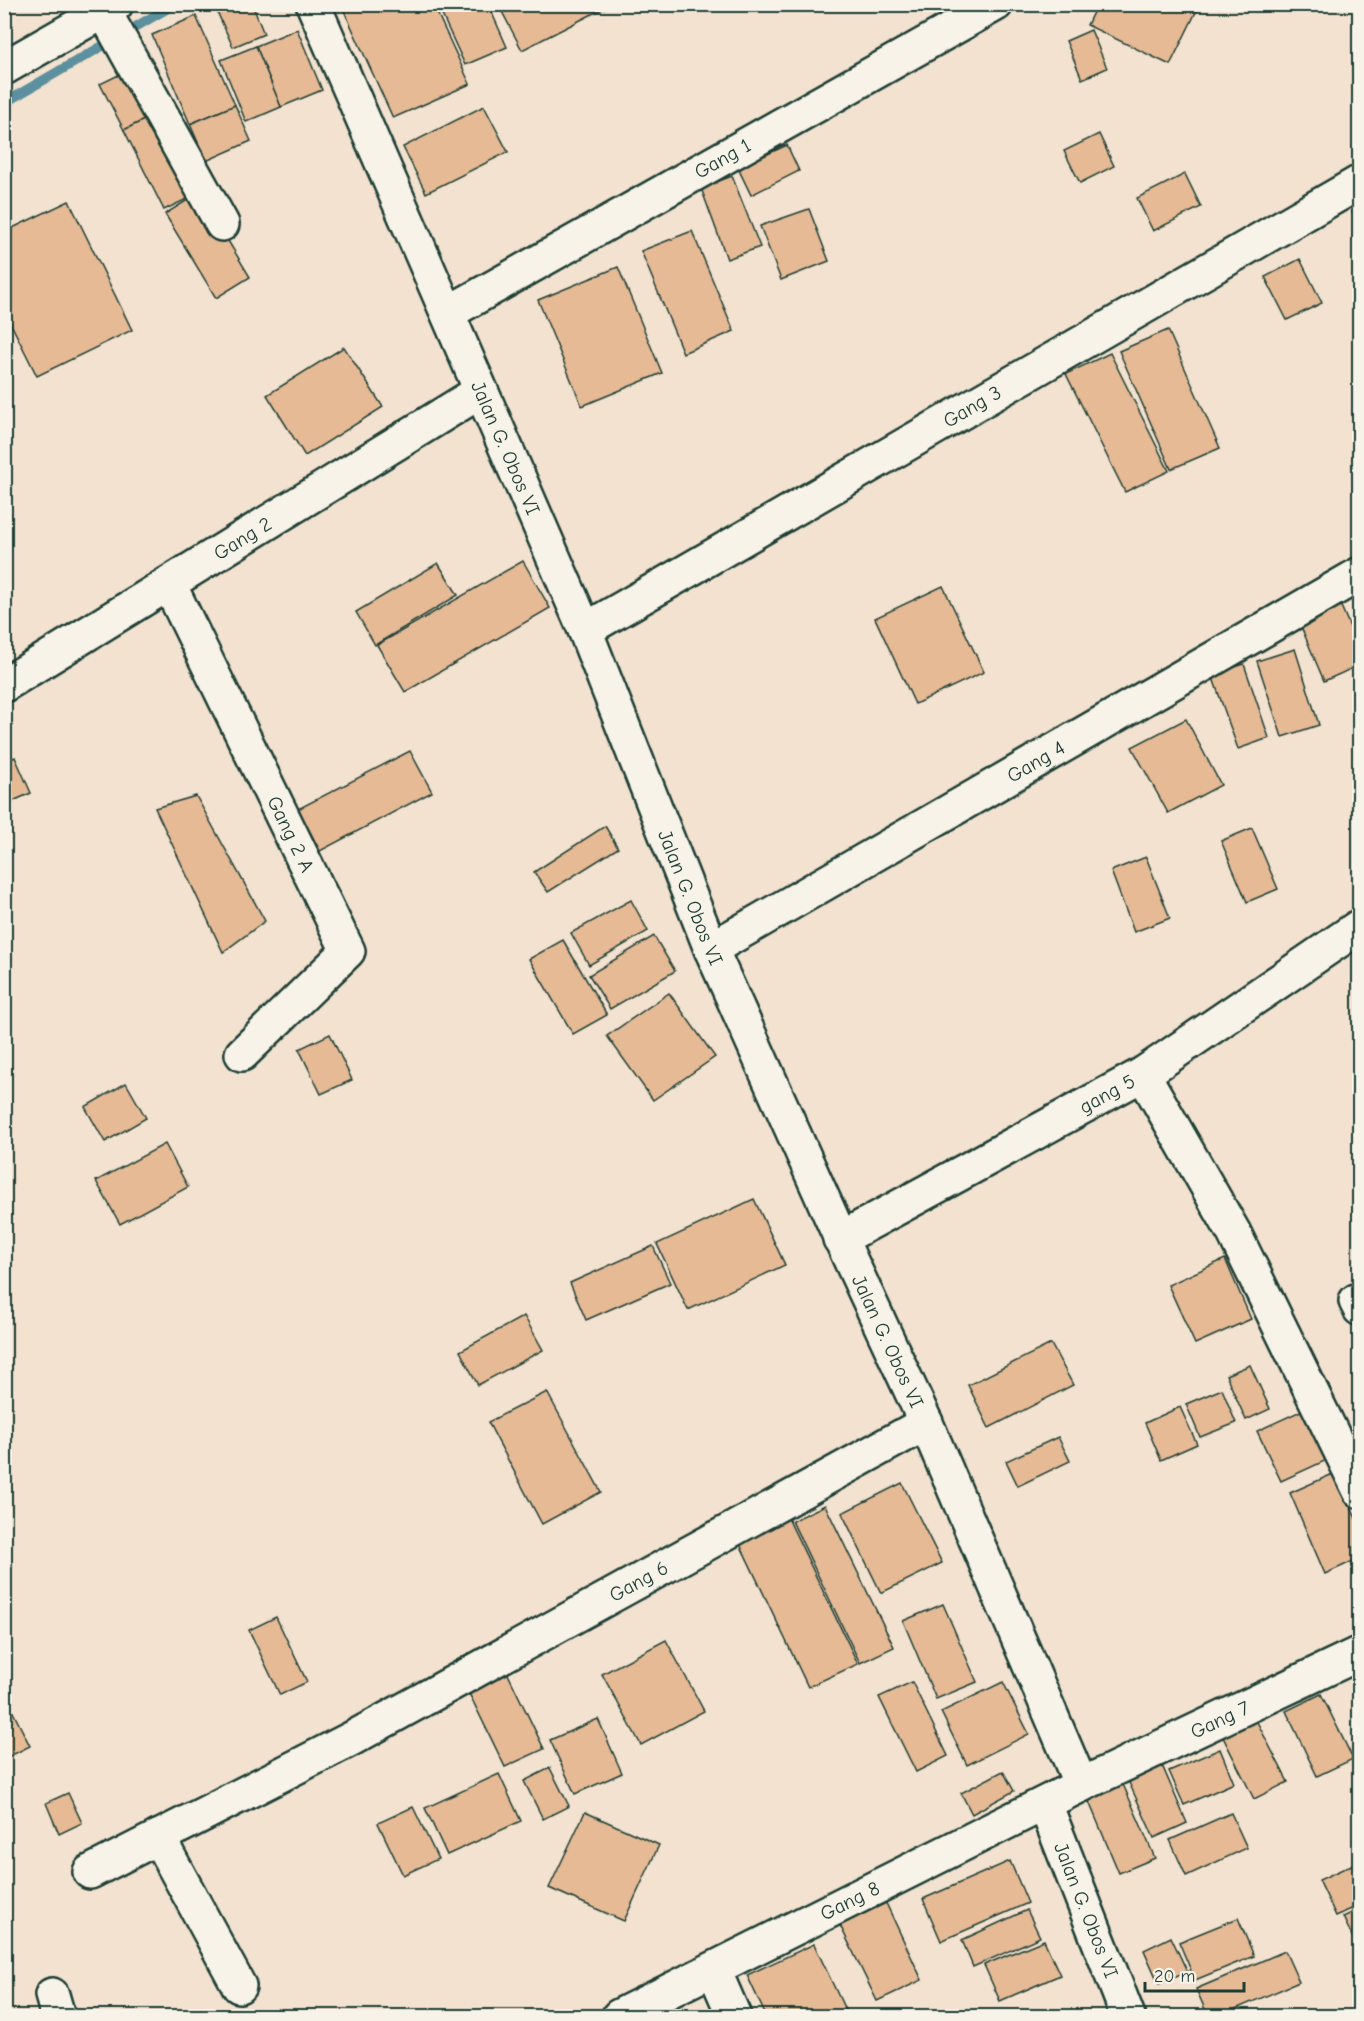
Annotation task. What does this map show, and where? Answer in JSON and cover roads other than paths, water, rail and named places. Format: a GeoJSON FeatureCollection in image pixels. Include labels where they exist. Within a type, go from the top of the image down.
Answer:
{"type":"FeatureCollection","features":[{"type":"Feature","properties":{"kind":"street","name":"Jalan G. Obos VI"},"geometry":{"type":"LineString","coordinates":[[313,4],[585,630],[711,949],[840,1239],[926,1424],[1081,1785]]}},
{"type":"Feature","properties":{"kind":"street","name":"Gang 1"},"geometry":{"type":"LineString","coordinates":[[448,313],[996,4]]}},
{"type":"Feature","properties":{"kind":"street"},"geometry":{"type":"LineString","coordinates":[[4,68],[110,8],[222,224]]}},
{"type":"Feature","properties":{"kind":"street","name":"Gang 3"},"geometry":{"type":"LineString","coordinates":[[585,630],[1359,182]]}},
{"type":"Feature","properties":{"kind":"street","name":"Gang 2"},"geometry":{"type":"LineString","coordinates":[[4,686],[481,391]]}},
{"type":"Feature","properties":{"kind":"street","name":"Gang 4"},"geometry":{"type":"LineString","coordinates":[[711,949],[1359,573]]}},
{"type":"Feature","properties":{"kind":"street","name":"Gang 2 A"},"geometry":{"type":"LineString","coordinates":[[169,584],[348,951],[242,1054]]}},
{"type":"Feature","properties":{"kind":"street","name":"gang 5"},"geometry":{"type":"LineString","coordinates":[[840,1239],[1143,1074],[1359,926]]}},
{"type":"Feature","properties":{"kind":"street"},"geometry":{"type":"LineString","coordinates":[[1143,1074],[1234,1233],[1359,1491]]}},
{"type":"Feature","properties":{"kind":"street","name":"Gang 6"},"geometry":{"type":"LineString","coordinates":[[90,1872],[351,1739],[926,1424]]}},
{"type":"Feature","properties":{"kind":"street","name":"Gang 7"},"geometry":{"type":"LineString","coordinates":[[1081,1785],[1358,1658]]}},
{"type":"Feature","properties":{"kind":"street","name":"Gang 8"},"geometry":{"type":"LineString","coordinates":[[619,2016],[1081,1785]]}},
{"type":"Feature","properties":{"kind":"street","name":"Jalan G. Obos VI"},"geometry":{"type":"LineString","coordinates":[[1045,1804],[1128,2016]]}},
{"type":"Feature","properties":{"kind":"street"},"geometry":{"type":"LineString","coordinates":[[159,1837],[239,1986]]}},
{"type":"Feature","properties":{"kind":"street"},"geometry":{"type":"LineString","coordinates":[[714,1970],[734,2016]]}},
{"type":"Feature","properties":{"kind":"waterway"},"geometry":{"type":"LineString","coordinates":[[4,103],[175,4]]}}]}
